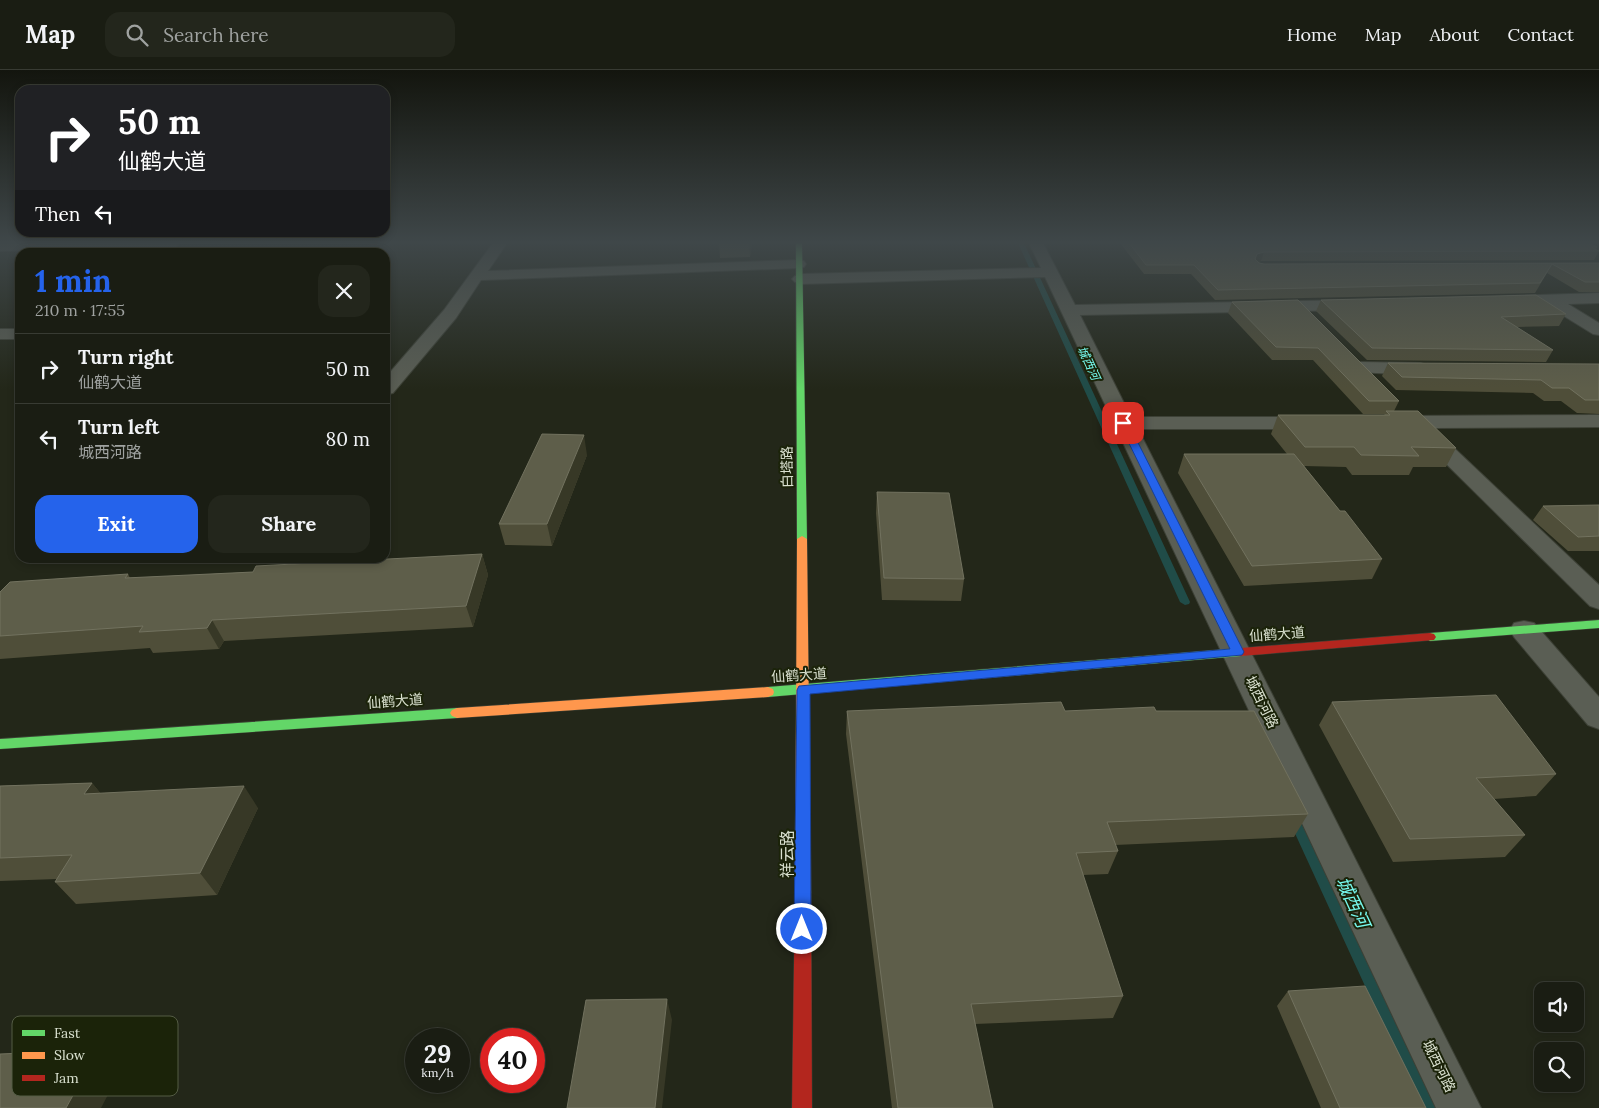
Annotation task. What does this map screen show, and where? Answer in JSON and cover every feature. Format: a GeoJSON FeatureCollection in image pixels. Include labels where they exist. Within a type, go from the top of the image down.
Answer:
{"type":"FeatureCollection","features":[{"type":"Feature","properties":{"kind":"street"},"geometry":{"type":"LineString","coordinates":[[390,384],[450,314],[466,291]]}},
{"type":"Feature","properties":{"kind":"street","name":"白塔路"},"geometry":{"type":"LineString","coordinates":[[800,291],[804,690]]}},
{"type":"Feature","properties":{"kind":"street","name":"城西河路"},"geometry":{"type":"LineString","coordinates":[[1053,291],[1068,310],[1238,652],[1459,1108]]}},
{"type":"Feature","properties":{"kind":"street"},"geometry":{"type":"LineString","coordinates":[[1492,301],[1599,298]]}},
{"type":"Feature","properties":{"kind":"street"},"geometry":{"type":"LineString","coordinates":[[1550,300],[1599,330]]}},
{"type":"Feature","properties":{"kind":"street"},"geometry":{"type":"LineString","coordinates":[[1068,310],[1366,305]]}},
{"type":"Feature","properties":{"kind":"street"},"geometry":{"type":"LineString","coordinates":[[1299,306],[1320,327]]}},
{"type":"Feature","properties":{"kind":"street"},"geometry":{"type":"LineString","coordinates":[[0,334],[15,334]]}},
{"type":"Feature","properties":{"kind":"street"},"geometry":{"type":"LineString","coordinates":[[1437,369],[1354,361],[1599,600]]}},
{"type":"Feature","properties":{"kind":"street"},"geometry":{"type":"LineString","coordinates":[[1376,422],[1599,421]]}},
{"type":"Feature","properties":{"kind":"street"},"geometry":{"type":"LineString","coordinates":[[1123,423],[1327,423]]}},
{"type":"Feature","properties":{"kind":"street","name":"仙鹤大道"},"geometry":{"type":"LineString","coordinates":[[0,744],[804,690],[1238,652],[1599,624]]}},
{"type":"Feature","properties":{"kind":"street"},"geometry":{"type":"LineString","coordinates":[[1524,630],[1599,717]]}},
{"type":"Feature","properties":{"kind":"street","name":"祥云路"},"geometry":{"type":"LineString","coordinates":[[802,1108],[804,690]]}},
{"type":"Feature","properties":{"kind":"building"},"geometry":{"type":"Polygon","coordinates":[[[1536,295],[1566,314],[1501,317],[1553,350],[1372,348],[1321,300],[1536,295]]]}},
{"type":"Feature","properties":{"kind":"building"},"geometry":{"type":"Polygon","coordinates":[[[1298,300],[1399,401],[1369,401],[1318,348],[1276,347],[1232,302],[1298,300]]]}},
{"type":"Feature","properties":{"kind":"building"},"geometry":{"type":"Polygon","coordinates":[[[1388,363],[1599,364],[1599,400],[1585,400],[1569,388],[1552,388],[1541,380],[1402,377],[1388,363]]]}},
{"type":"Feature","properties":{"kind":"building"},"geometry":{"type":"Polygon","coordinates":[[[1386,411],[1418,411],[1456,448],[1411,447],[1419,456],[1361,455],[1354,447],[1305,447],[1278,415],[1390,415],[1386,411]]]}},
{"type":"Feature","properties":{"kind":"building"},"geometry":{"type":"Polygon","coordinates":[[[542,434],[584,435],[547,524],[499,524],[542,434]]]}},
{"type":"Feature","properties":{"kind":"building"},"geometry":{"type":"Polygon","coordinates":[[[1184,454],[1294,454],[1340,511],[1345,511],[1382,559],[1252,566],[1184,454]]]}},
{"type":"Feature","properties":{"kind":"building"},"geometry":{"type":"Polygon","coordinates":[[[877,492],[949,493],[964,579],[884,578],[877,492]]]}},
{"type":"Feature","properties":{"kind":"building"},"geometry":{"type":"Polygon","coordinates":[[[1599,505],[1599,536],[1578,537],[1543,506],[1599,505]]]}},
{"type":"Feature","properties":{"kind":"building"},"geometry":{"type":"Polygon","coordinates":[[[482,554],[466,606],[212,620],[207,628],[139,632],[143,626],[0,636],[0,592],[10,582],[128,574],[125,578],[253,572],[256,566],[312,563],[390,563],[390,559],[482,554]]]}},
{"type":"Feature","properties":{"kind":"building"},"geometry":{"type":"Polygon","coordinates":[[[1496,695],[1556,774],[1476,778],[1525,835],[1410,839],[1332,702],[1496,695]]]}},
{"type":"Feature","properties":{"kind":"building"},"geometry":{"type":"Polygon","coordinates":[[[1061,702],[1065,711],[1154,707],[1156,711],[1254,711],[1308,814],[1107,822],[1118,851],[1076,853],[1123,996],[971,1004],[993,1108],[898,1108],[847,711],[1061,702]]]}},
{"type":"Feature","properties":{"kind":"building"},"geometry":{"type":"Polygon","coordinates":[[[92,783],[84,794],[244,786],[200,873],[55,882],[72,855],[0,858],[0,786],[92,783]]]}},
{"type":"Feature","properties":{"kind":"building"},"geometry":{"type":"Polygon","coordinates":[[[1365,986],[1426,1108],[1340,1108],[1288,991],[1365,986]]]}},
{"type":"Feature","properties":{"kind":"building"},"geometry":{"type":"Polygon","coordinates":[[[667,999],[655,1108],[567,1108],[586,1000],[667,999]]]}},
{"type":"Feature","properties":{"kind":"building"},"geometry":{"type":"Polygon","coordinates":[[[0,1054],[12,1054],[12,1096],[73,1096],[66,1108],[0,1108],[0,1054]]]}},
{"type":"Feature","properties":{"kind":"waterway","name":"城西河"},"geometry":{"type":"LineString","coordinates":[[1043,291],[1185,602]]}},
{"type":"Feature","properties":{"kind":"waterway","name":"城西河"},"geometry":{"type":"LineString","coordinates":[[1294,816],[1430,1108]]}},
{"type":"Feature","properties":{"kind":"traffic: fast"},"geometry":{"type":"LineString","coordinates":[[799,291],[802,539]]}},
{"type":"Feature","properties":{"kind":"traffic: fast"},"geometry":{"type":"LineString","coordinates":[[1430,637],[1599,624]]}},
{"type":"Feature","properties":{"kind":"traffic: fast"},"geometry":{"type":"LineString","coordinates":[[768,692],[1241,652]]}},
{"type":"Feature","properties":{"kind":"traffic: fast"},"geometry":{"type":"LineString","coordinates":[[0,744],[457,713]]}},
{"type":"Feature","properties":{"kind":"traffic: slow"},"geometry":{"type":"LineString","coordinates":[[802,539],[803,892]]}},
{"type":"Feature","properties":{"kind":"traffic: slow"},"geometry":{"type":"LineString","coordinates":[[457,713],[768,692]]}},
{"type":"Feature","properties":{"kind":"traffic: jam"},"geometry":{"type":"LineString","coordinates":[[1241,652],[1430,637]]}},
{"type":"Feature","properties":{"kind":"traffic: jam"},"geometry":{"type":"LineString","coordinates":[[802,1108],[803,892]]}},
{"type":"Feature","properties":{"kind":"route"},"geometry":{"type":"LineString","coordinates":[[802,929],[804,690],[1238,652],[1123,423]]}}]}
